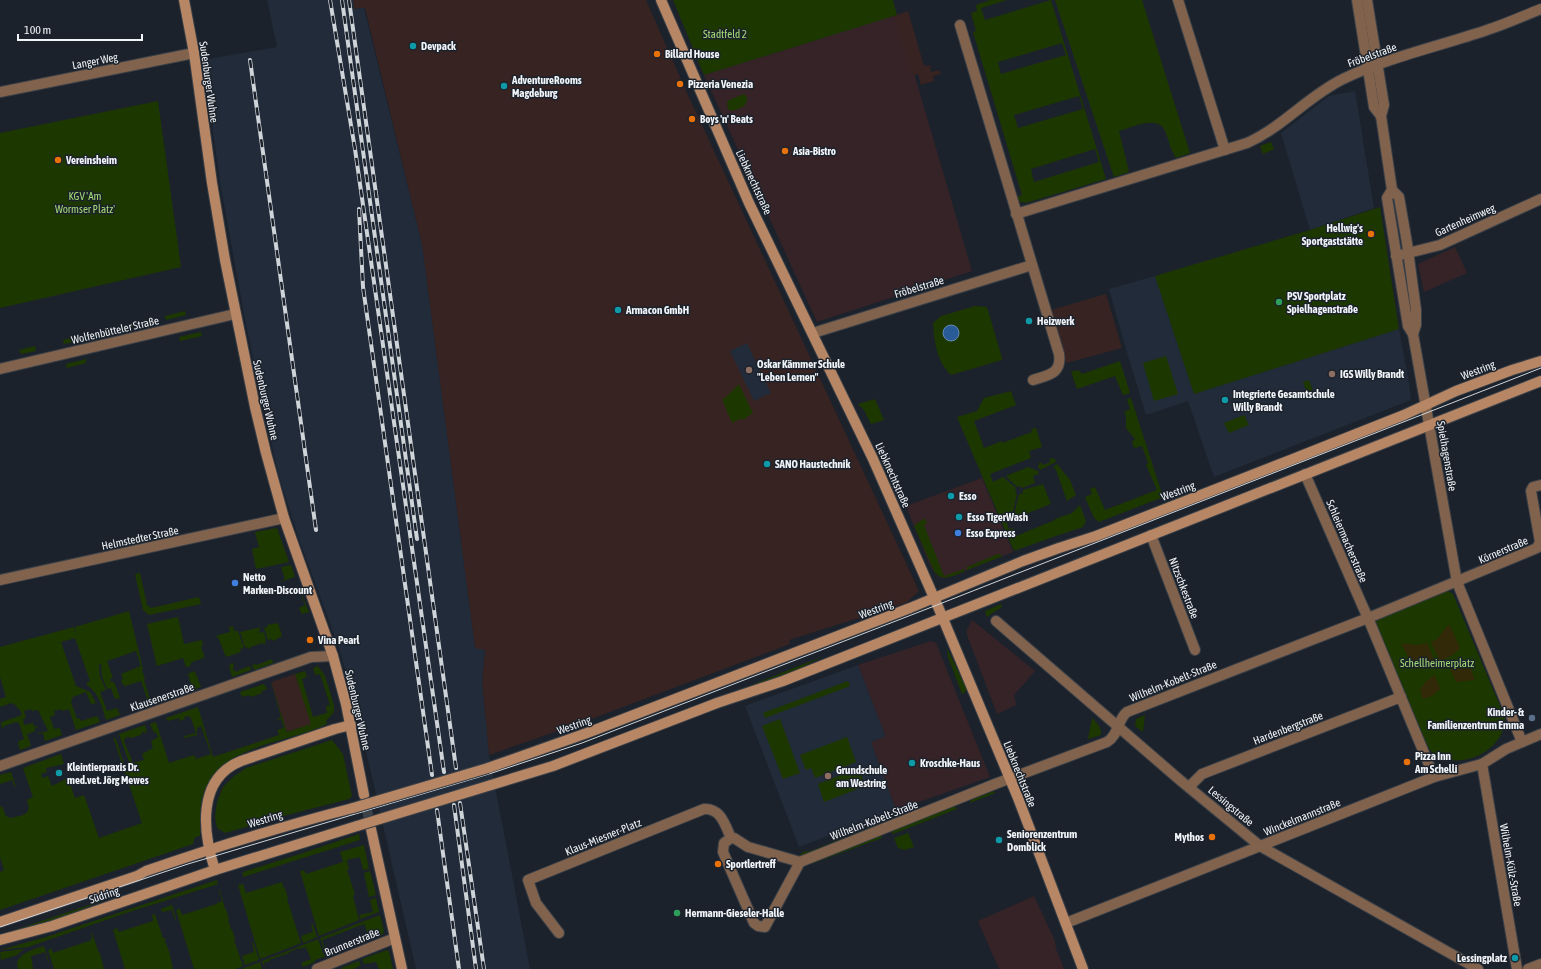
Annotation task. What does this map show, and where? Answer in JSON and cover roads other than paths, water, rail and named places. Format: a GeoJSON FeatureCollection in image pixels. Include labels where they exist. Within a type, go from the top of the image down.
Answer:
{"type":"FeatureCollection","features":[{"type":"Feature","properties":{"kind":"main road","name":"Sudenburger Wuhne"},"geometry":{"type":"LineString","coordinates":[[184,0],[194,53],[212,183],[235,314],[266,453],[284,518],[333,656],[351,725],[364,796]]}},
{"type":"Feature","properties":{"kind":"main road","name":"Liebknechtstraße"},"geometry":{"type":"LineString","coordinates":[[661,0],[749,203],[873,459],[934,598],[1010,779],[1083,969]]}},
{"type":"Feature","properties":{"kind":"main road","name":"Westring"},"geometry":{"type":"LineString","coordinates":[[209,849],[488,768],[587,733],[934,598],[1023,561],[1096,536],[1293,459],[1512,370],[1541,361]]}},
{"type":"Feature","properties":{"kind":"main road"},"geometry":{"type":"LineString","coordinates":[[351,725],[238,762],[230,766],[216,780],[208,800],[206,833],[215,870],[548,768],[717,703],[775,684],[1541,381]]}},
{"type":"Feature","properties":{"kind":"main road"},"geometry":{"type":"LineString","coordinates":[[371,829],[402,969]]}},
{"type":"Feature","properties":{"kind":"main road","name":"Südring"},"geometry":{"type":"LineString","coordinates":[[0,922],[137,876],[146,871],[209,849]]}},
{"type":"Feature","properties":{"kind":"main road","name":"Südring"},"geometry":{"type":"LineString","coordinates":[[0,940],[80,916],[215,870]]}},
{"type":"Feature","properties":{"kind":"street"},"geometry":{"type":"LineString","coordinates":[[1178,0],[1225,150]]}},
{"type":"Feature","properties":{"kind":"street","name":"Spielhagenstraße"},"geometry":{"type":"LineString","coordinates":[[1357,0],[1374,107],[1381,116]]}},
{"type":"Feature","properties":{"kind":"street","name":"Spielhagenstraße"},"geometry":{"type":"LineString","coordinates":[[1367,0],[1384,105],[1381,116],[1392,190],[1399,197],[1416,310],[1416,326],[1413,334]]}},
{"type":"Feature","properties":{"kind":"street","name":"Fröbelstraße"},"geometry":{"type":"LineString","coordinates":[[1016,214],[1247,143],[1268,132],[1330,86],[1343,79],[1378,65],[1490,30],[1541,8]]}},
{"type":"Feature","properties":{"kind":"street"},"geometry":{"type":"LineString","coordinates":[[960,25],[1060,359],[1059,365],[1054,372],[1033,380]]}},
{"type":"Feature","properties":{"kind":"street","name":"Langer Weg"},"geometry":{"type":"LineString","coordinates":[[0,92],[194,53]]}},
{"type":"Feature","properties":{"kind":"street","name":"Spielhagenstraße"},"geometry":{"type":"LineString","coordinates":[[1392,190],[1387,198],[1396,256],[1408,326],[1413,334],[1457,582]]}},
{"type":"Feature","properties":{"kind":"street","name":"Gartenheimweg"},"geometry":{"type":"LineString","coordinates":[[1396,256],[1440,245],[1541,199]]}},
{"type":"Feature","properties":{"kind":"street","name":"Fröbelstraße"},"geometry":{"type":"LineString","coordinates":[[813,333],[1032,265]]}},
{"type":"Feature","properties":{"kind":"street","name":"Wolfenbütteler Straße"},"geometry":{"type":"LineString","coordinates":[[0,369],[235,314]]}},
{"type":"Feature","properties":{"kind":"street","name":"Schleiermacherstraße"},"geometry":{"type":"LineString","coordinates":[[1305,474],[1368,618]]}},
{"type":"Feature","properties":{"kind":"street","name":"Körnerstraße"},"geometry":{"type":"LineString","coordinates":[[1457,582],[1538,548],[1540,541],[1531,491],[1533,487],[1541,485]]}},
{"type":"Feature","properties":{"kind":"street","name":"Helmstedter Straße"},"geometry":{"type":"LineString","coordinates":[[0,580],[284,518]]}},
{"type":"Feature","properties":{"kind":"street","name":"Nitzschkestraße"},"geometry":{"type":"LineString","coordinates":[[1151,535],[1195,650]]}},
{"type":"Feature","properties":{"kind":"street"},"geometry":{"type":"LineString","coordinates":[[1434,777],[1368,618],[1457,582],[1522,742]]}},
{"type":"Feature","properties":{"kind":"street","name":"Wilhelm-Kobelt-Straße"},"geometry":{"type":"LineString","coordinates":[[800,862],[1107,742],[1113,738],[1123,717],[1128,712],[1368,618]]}},
{"type":"Feature","properties":{"kind":"street","name":"Lessingstraße"},"geometry":{"type":"LineString","coordinates":[[996,621],[1260,846],[1478,969]]}},
{"type":"Feature","properties":{"kind":"street","name":"Klausenerstraße"},"geometry":{"type":"LineString","coordinates":[[0,766],[311,657],[333,656]]}},
{"type":"Feature","properties":{"kind":"street","name":"Hardenbergstraße"},"geometry":{"type":"LineString","coordinates":[[1189,787],[1202,774],[1401,697]]}},
{"type":"Feature","properties":{"kind":"street","name":"Winckelmannstraße"},"geometry":{"type":"LineString","coordinates":[[1066,923],[1434,777],[1482,764],[1506,749],[1541,734]]}},
{"type":"Feature","properties":{"kind":"street","name":"Wilhelm-Külz-Straße"},"geometry":{"type":"LineString","coordinates":[[1482,764],[1517,969]]}},
{"type":"Feature","properties":{"kind":"street","name":"Klaus-Miesner-Platz"},"geometry":{"type":"LineString","coordinates":[[559,933],[536,903],[528,880],[704,809],[712,810],[718,814],[730,838]]}},
{"type":"Feature","properties":{"kind":"street"},"geometry":{"type":"LineString","coordinates":[[730,838],[734,838],[748,847],[800,862],[774,908],[767,924],[763,927],[758,926],[754,923],[723,852],[724,843],[730,838]]}},
{"type":"Feature","properties":{"kind":"street","name":"Brunnerstraße"},"geometry":{"type":"LineString","coordinates":[[317,969],[395,938]]}},
{"type":"Feature","properties":{"kind":"street"},"geometry":{"type":"LineString","coordinates":[[1528,969],[1541,964]]}},
{"type":"Feature","properties":{"kind":"water"},"geometry":{"type":"Polygon","coordinates":[[[951,325],[958,330],[959,333],[954,340],[951,341],[944,336],[943,333],[948,326],[951,325]]]}},
{"type":"Feature","properties":{"kind":"tunnel"},"geometry":{"type":"LineString","coordinates":[[364,796],[371,829]]}},
{"type":"Feature","properties":{"kind":"tram line"},"geometry":{"type":"LineString","coordinates":[[0,927],[188,864],[489,774],[582,743],[1541,368]]}},
{"type":"Feature","properties":{"kind":"railway"},"geometry":{"type":"LineString","coordinates":[[330,0],[355,149],[444,772]]}},
{"type":"Feature","properties":{"kind":"railway"},"geometry":{"type":"LineString","coordinates":[[342,0],[417,539]]}},
{"type":"Feature","properties":{"kind":"railway"},"geometry":{"type":"LineString","coordinates":[[349,0],[456,768]]}},
{"type":"Feature","properties":{"kind":"railway"},"geometry":{"type":"LineString","coordinates":[[250,60],[316,530]]}},
{"type":"Feature","properties":{"kind":"railway"},"geometry":{"type":"LineString","coordinates":[[359,209],[363,287],[432,775]]}},
{"type":"Feature","properties":{"kind":"railway"},"geometry":{"type":"LineString","coordinates":[[460,803],[484,969]]}},
{"type":"Feature","properties":{"kind":"railway"},"geometry":{"type":"LineString","coordinates":[[454,805],[476,969]]}},
{"type":"Feature","properties":{"kind":"railway"},"geometry":{"type":"LineString","coordinates":[[437,810],[459,969]]}},
{"type":"Feature","properties":{"kind":"place","name":"Devpack"},"geometry":{"type":"Point","coordinates":[413,46]}},
{"type":"Feature","properties":{"kind":"place","name":"Billard House"},"geometry":{"type":"Point","coordinates":[657,54]}},
{"type":"Feature","properties":{"kind":"place","name":"Pizzeria Venezia"},"geometry":{"type":"Point","coordinates":[680,84]}},
{"type":"Feature","properties":{"kind":"place","name":"AdventureRooms Magdeburg"},"geometry":{"type":"Point","coordinates":[504,86]}},
{"type":"Feature","properties":{"kind":"place","name":"Boys 'n' Beats"},"geometry":{"type":"Point","coordinates":[692,119]}},
{"type":"Feature","properties":{"kind":"place","name":"Asia-Bistro"},"geometry":{"type":"Point","coordinates":[785,151]}},
{"type":"Feature","properties":{"kind":"place","name":"Vereinsheim"},"geometry":{"type":"Point","coordinates":[58,160]}},
{"type":"Feature","properties":{"kind":"place","name":"Hellwig's Sportgaststätte"},"geometry":{"type":"Point","coordinates":[1371,234]}},
{"type":"Feature","properties":{"kind":"place","name":"PSV Sportplatz Spielhagenstraße"},"geometry":{"type":"Point","coordinates":[1279,302]}},
{"type":"Feature","properties":{"kind":"place","name":"Armacon GmbH"},"geometry":{"type":"Point","coordinates":[618,310]}},
{"type":"Feature","properties":{"kind":"place","name":"Heizwerk"},"geometry":{"type":"Point","coordinates":[1029,321]}},
{"type":"Feature","properties":{"kind":"place","name":"Oskar Kämmer Schule \"Leben Lernen\""},"geometry":{"type":"Point","coordinates":[749,370]}},
{"type":"Feature","properties":{"kind":"place","name":"IGS Willy Brandt"},"geometry":{"type":"Point","coordinates":[1332,374]}},
{"type":"Feature","properties":{"kind":"place","name":"Integrierte Gesamtschule Willy Brandt"},"geometry":{"type":"Point","coordinates":[1225,400]}},
{"type":"Feature","properties":{"kind":"place","name":"SANO Haustechnik"},"geometry":{"type":"Point","coordinates":[767,464]}},
{"type":"Feature","properties":{"kind":"place","name":"Esso"},"geometry":{"type":"Point","coordinates":[951,496]}},
{"type":"Feature","properties":{"kind":"place","name":"Esso TigerWash"},"geometry":{"type":"Point","coordinates":[959,517]}},
{"type":"Feature","properties":{"kind":"place","name":"Esso Express"},"geometry":{"type":"Point","coordinates":[958,533]}},
{"type":"Feature","properties":{"kind":"place","name":"Netto Marken-Discount"},"geometry":{"type":"Point","coordinates":[235,583]}},
{"type":"Feature","properties":{"kind":"place","name":"Vina Pearl"},"geometry":{"type":"Point","coordinates":[310,640]}},
{"type":"Feature","properties":{"kind":"place","name":"Kinder- & Familienzentrum Emma"},"geometry":{"type":"Point","coordinates":[1532,718]}},
{"type":"Feature","properties":{"kind":"place","name":"Pizza Inn Am Schelli"},"geometry":{"type":"Point","coordinates":[1407,762]}},
{"type":"Feature","properties":{"kind":"place","name":"Kroschke-Haus"},"geometry":{"type":"Point","coordinates":[912,763]}},
{"type":"Feature","properties":{"kind":"place","name":"Kleintierpraxis Dr. med.vet. Jörg Mewes"},"geometry":{"type":"Point","coordinates":[59,773]}},
{"type":"Feature","properties":{"kind":"place","name":"Grundschule am Westring"},"geometry":{"type":"Point","coordinates":[828,776]}},
{"type":"Feature","properties":{"kind":"place","name":"Mythos"},"geometry":{"type":"Point","coordinates":[1212,837]}},
{"type":"Feature","properties":{"kind":"place","name":"Seniorenzentrum Domblick"},"geometry":{"type":"Point","coordinates":[999,840]}},
{"type":"Feature","properties":{"kind":"place","name":"Sportlertreff"},"geometry":{"type":"Point","coordinates":[718,864]}},
{"type":"Feature","properties":{"kind":"place","name":"Hermann-Gieseler-Halle"},"geometry":{"type":"Point","coordinates":[677,913]}},
{"type":"Feature","properties":{"kind":"place","name":"Lessingplatz"},"geometry":{"type":"Point","coordinates":[1515,958]}},
{"type":"Feature","properties":{"kind":"park label","name":"Stadtfeld 2"},"geometry":{"type":"Point","coordinates":[725,34]}},
{"type":"Feature","properties":{"kind":"park label","name":"KGV 'Am Wormser Platz'"},"geometry":{"type":"Point","coordinates":[85,202]}},
{"type":"Feature","properties":{"kind":"park label","name":"Schellheimerplatz"},"geometry":{"type":"Point","coordinates":[1437,663]}}]}
